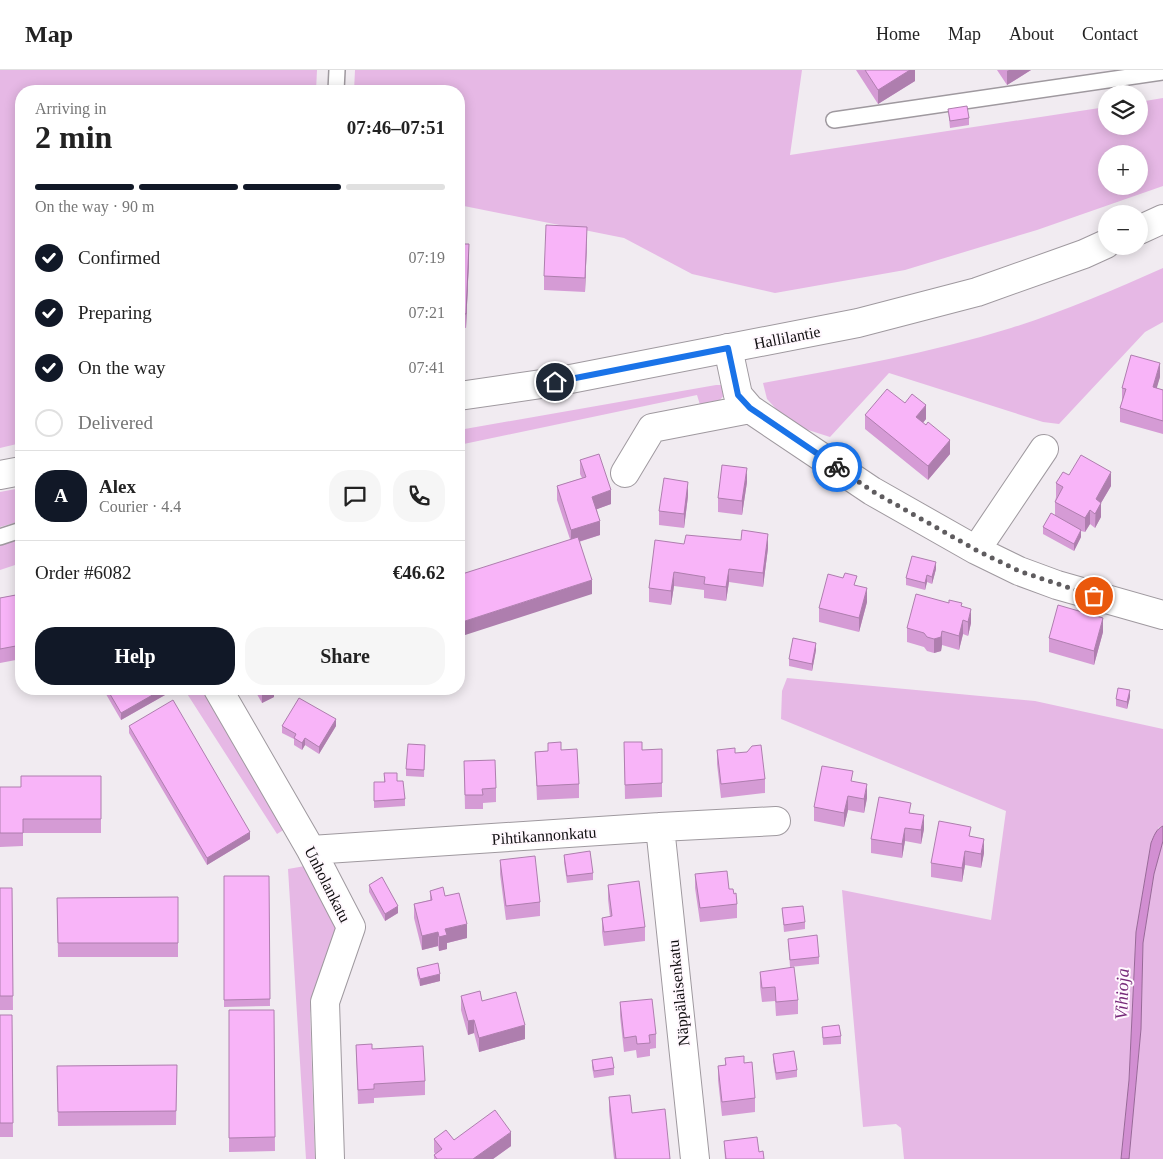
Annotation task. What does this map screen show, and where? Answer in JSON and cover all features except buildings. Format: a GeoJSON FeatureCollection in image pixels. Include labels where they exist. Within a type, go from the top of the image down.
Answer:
{"type":"FeatureCollection","features":[{"type":"Feature","properties":{"kind":"street"},"geometry":{"type":"LineString","coordinates":[[1148,226],[1163,219]]}},
{"type":"Feature","properties":{"kind":"street","name":"Hallilantie"},"geometry":{"type":"LineString","coordinates":[[465,395],[555,382],[858,322],[977,292],[1098,248]]}},
{"type":"Feature","properties":{"kind":"street"},"geometry":{"type":"LineString","coordinates":[[728,348],[738,395],[750,408],[872,491],[976,550],[1019,571],[1057,585],[1163,615]]}},
{"type":"Feature","properties":{"kind":"street"},"geometry":{"type":"LineString","coordinates":[[625,473],[652,428],[750,408]]}},
{"type":"Feature","properties":{"kind":"street"},"geometry":{"type":"LineString","coordinates":[[976,550],[1044,449]]}},
{"type":"Feature","properties":{"kind":"street"},"geometry":{"type":"LineString","coordinates":[[0,475],[15,472]]}},
{"type":"Feature","properties":{"kind":"street","name":"Unholankatu"},"geometry":{"type":"LineString","coordinates":[[221,695],[311,850],[351,927],[325,1002],[330,1159]]}},
{"type":"Feature","properties":{"kind":"street","name":"Pihtikannonkatu"},"geometry":{"type":"LineString","coordinates":[[311,850],[776,821]]}},
{"type":"Feature","properties":{"kind":"street","name":"Näppälaisenkatu"},"geometry":{"type":"LineString","coordinates":[[660,827],[695,1159]]}},
{"type":"Feature","properties":{"kind":"lane"},"geometry":{"type":"LineString","coordinates":[[336,85],[337,70]]}},
{"type":"Feature","properties":{"kind":"lane"},"geometry":{"type":"LineString","coordinates":[[834,120],[1163,72]]}},
{"type":"Feature","properties":{"kind":"lane"},"geometry":{"type":"LineString","coordinates":[[0,537],[15,532]]}},
{"type":"Feature","properties":{"kind":"shaded area"},"geometry":{"type":"Polygon","coordinates":[[[0,70],[317,70],[316,85],[15,85],[15,444],[0,448],[0,70]]]}},
{"type":"Feature","properties":{"kind":"shaded area"},"geometry":{"type":"Polygon","coordinates":[[[355,70],[802,70],[790,155],[1098,108],[1098,135],[1148,135],[1148,100],[1163,98],[1163,186],[1148,191],[1148,145],[1098,145],[1098,195],[1137,195],[1109,205],[1098,205],[1098,209],[1037,230],[905,270],[775,293],[692,274],[624,238],[465,206],[465,85],[354,85],[355,70]]]}},
{"type":"Feature","properties":{"kind":"shaded area"},"geometry":{"type":"Polygon","coordinates":[[[1163,268],[1163,322],[1145,332],[1059,424],[1043,422],[889,373],[830,437],[799,427],[779,412],[767,399],[763,383],[888,359],[980,337],[1069,308],[1163,268]]]}},
{"type":"Feature","properties":{"kind":"shaded area"},"geometry":{"type":"Polygon","coordinates":[[[716,385],[723,385],[726,393],[719,401],[727,403],[701,408],[697,395],[465,444],[465,429],[716,385]]]}},
{"type":"Feature","properties":{"kind":"shaded area"},"geometry":{"type":"Polygon","coordinates":[[[15,489],[15,523],[0,527],[0,492],[15,489]]]}},
{"type":"Feature","properties":{"kind":"shaded area"},"geometry":{"type":"Polygon","coordinates":[[[15,540],[15,565],[0,570],[0,545],[15,540]]]}},
{"type":"Feature","properties":{"kind":"shaded area"},"geometry":{"type":"Polygon","coordinates":[[[787,678],[1035,701],[1163,729],[1163,826],[1159,827],[1151,843],[1136,932],[1129,1080],[1121,1159],[904,1159],[901,1128],[896,1124],[863,1127],[842,890],[991,920],[1006,811],[781,719],[782,691],[787,678]]]}},
{"type":"Feature","properties":{"kind":"shaded area"},"geometry":{"type":"Polygon","coordinates":[[[188,695],[211,695],[285,829],[277,834],[188,695]]]}},
{"type":"Feature","properties":{"kind":"shaded area"},"geometry":{"type":"Polygon","coordinates":[[[1163,826],[1163,841],[1154,874],[1143,943],[1141,1029],[1129,1159],[1121,1159],[1129,1080],[1136,932],[1151,843],[1154,835],[1163,826]]]}},
{"type":"Feature","properties":{"kind":"shaded area"},"geometry":{"type":"Polygon","coordinates":[[[1163,841],[1163,1159],[1129,1159],[1141,1029],[1143,943],[1154,874],[1163,841]]]}},
{"type":"Feature","properties":{"kind":"shaded area"},"geometry":{"type":"Polygon","coordinates":[[[305,866],[336,927],[335,936],[313,998],[310,1013],[315,1159],[306,1159],[288,869],[305,866]]]}},
{"type":"Feature","properties":{"kind":"way so far"},"geometry":{"type":"LineString","coordinates":[[837,467],[872,491],[976,550],[1019,571],[1094,596]]}},
{"type":"Feature","properties":{"kind":"route"},"geometry":{"type":"LineString","coordinates":[[555,382],[728,348],[738,395],[750,408],[837,467]]}},
{"type":"Feature","properties":{"kind":"water label","name":"Vihioja"},"geometry":{"type":"Point","coordinates":[1122,994]}}]}
